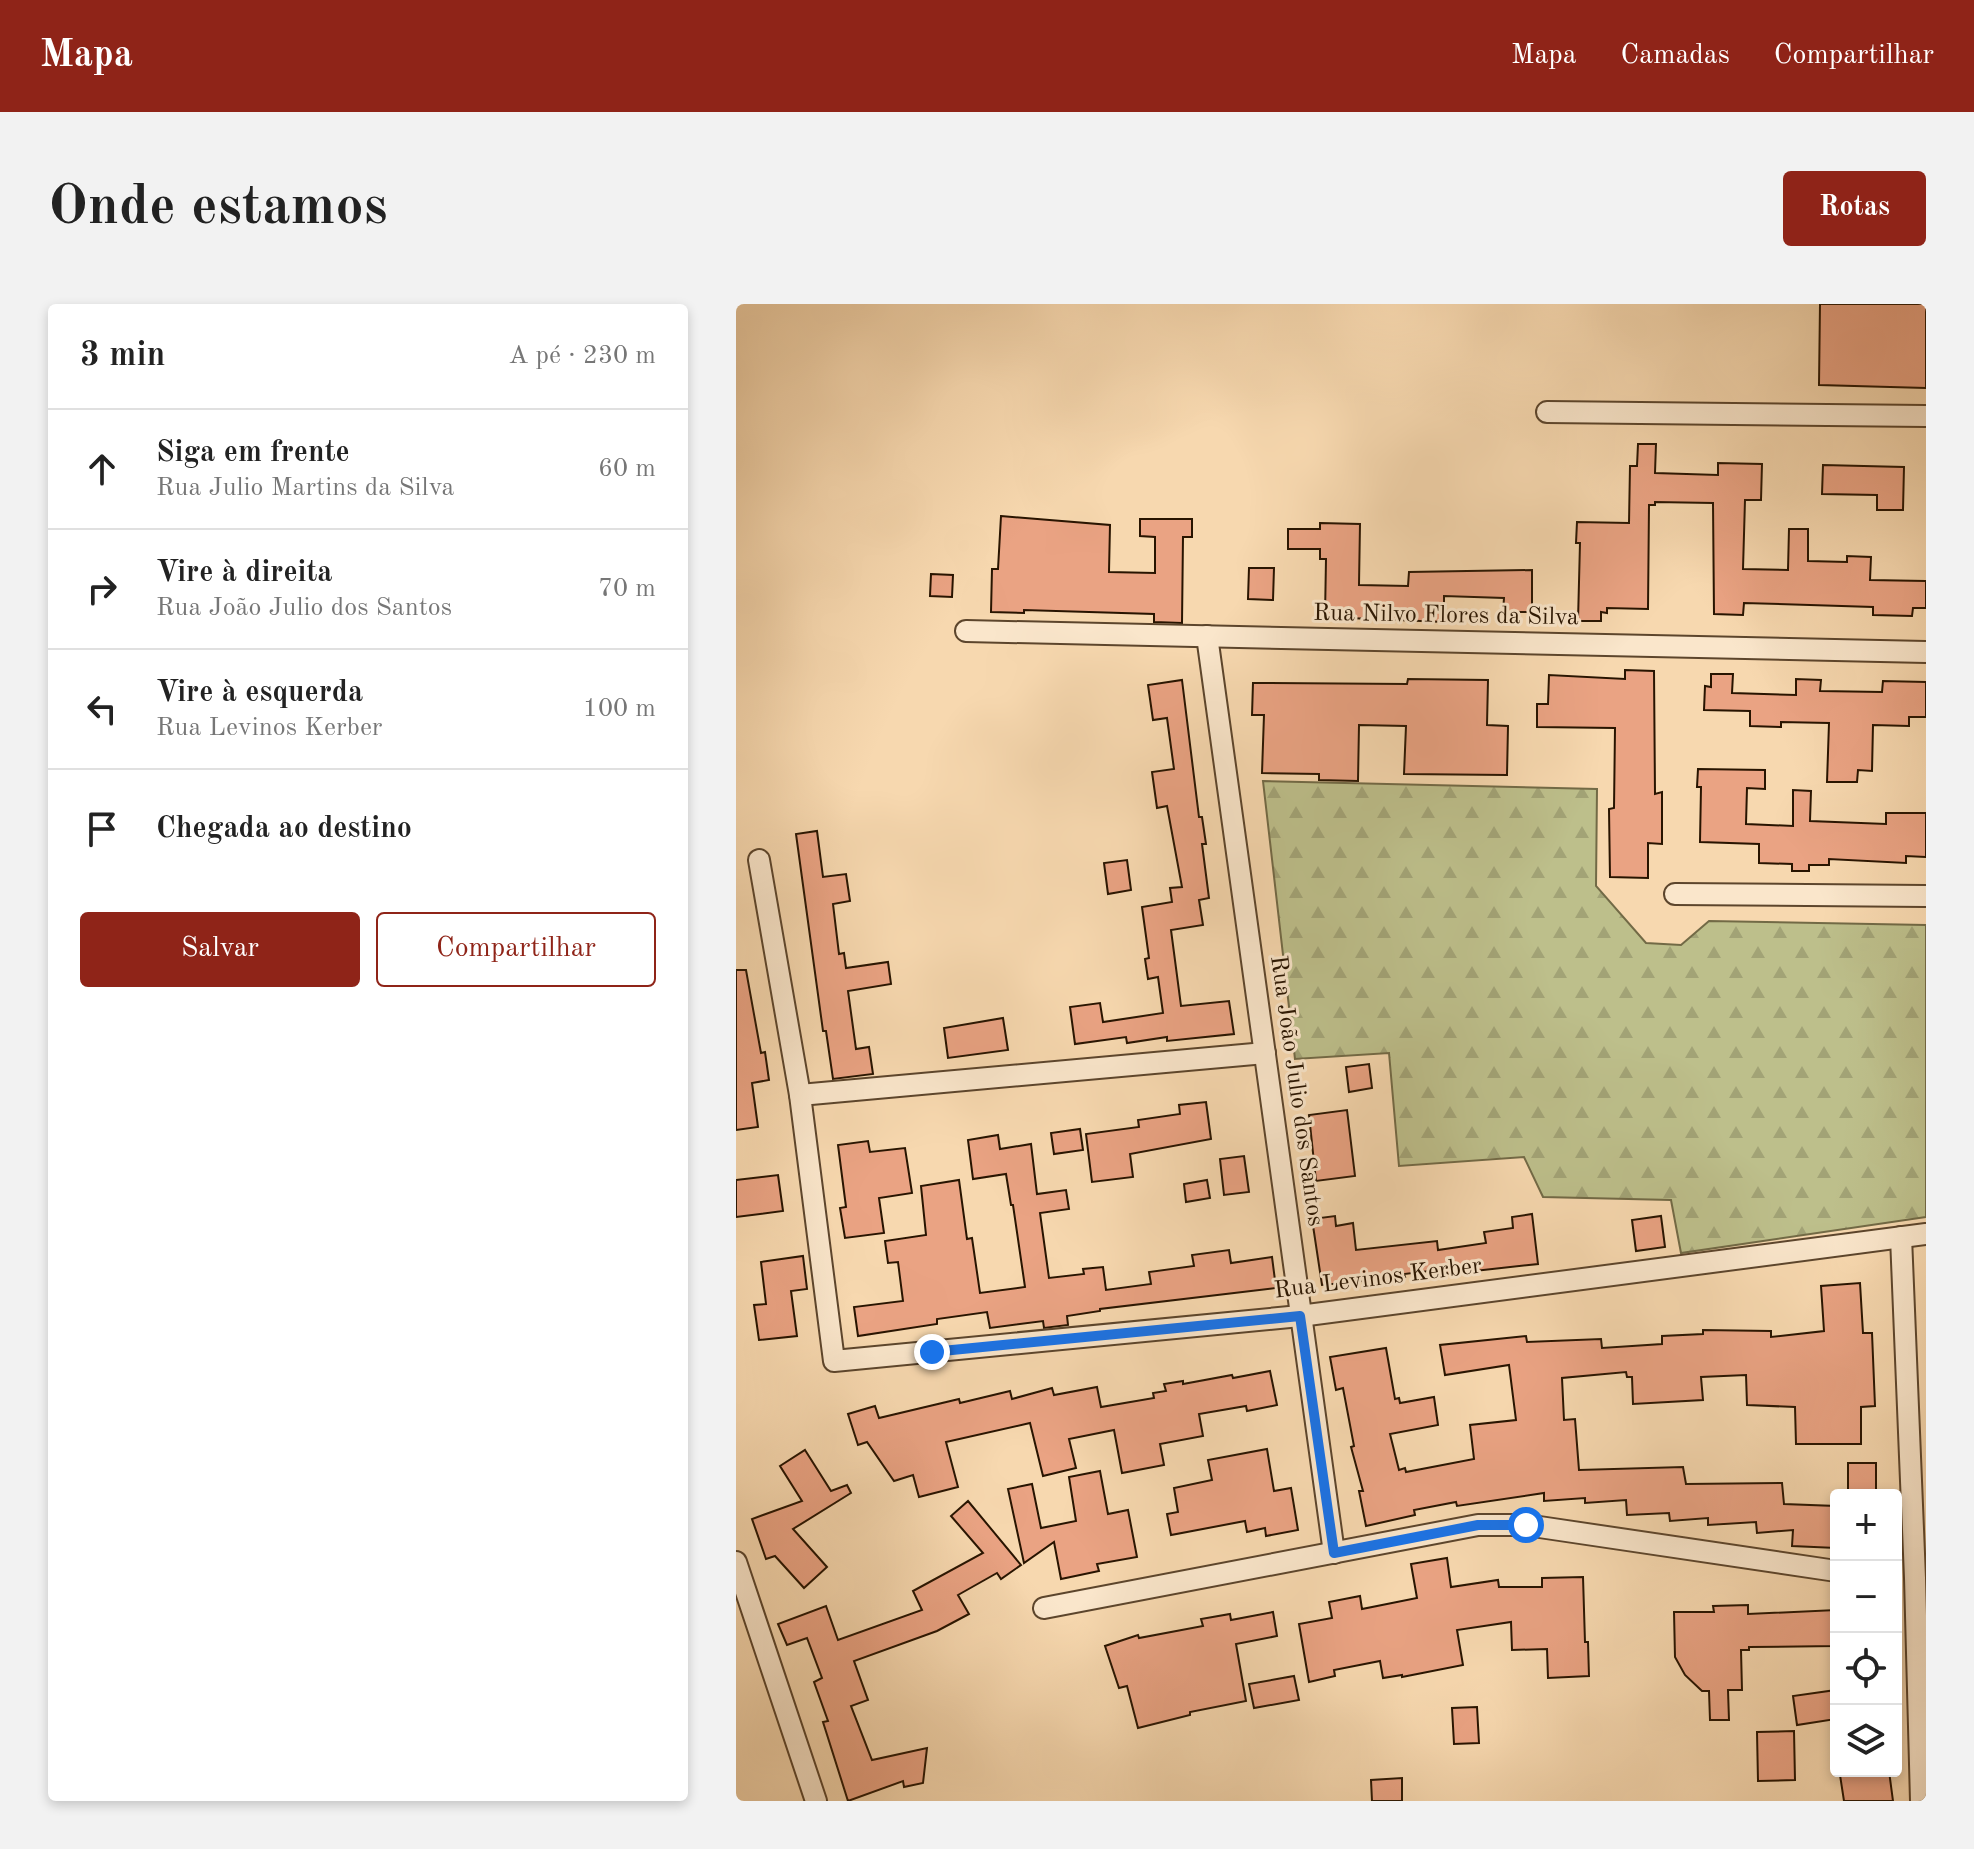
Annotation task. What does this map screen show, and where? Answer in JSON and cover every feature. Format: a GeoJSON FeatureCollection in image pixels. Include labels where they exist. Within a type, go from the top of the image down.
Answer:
{"type":"FeatureCollection","features":[{"type":"Feature","properties":{"kind":"street"},"geometry":{"type":"LineString","coordinates":[[1547,412],[1926,416]]}},
{"type":"Feature","properties":{"kind":"street","name":"Rua Nilvo Flores da Silva"},"geometry":{"type":"LineString","coordinates":[[966,631],[1926,652]]}},
{"type":"Feature","properties":{"kind":"street","name":"Rua João Julio dos Santos"},"geometry":{"type":"LineString","coordinates":[[1207,636],[1334,1553]]}},
{"type":"Feature","properties":{"kind":"street"},"geometry":{"type":"LineString","coordinates":[[759,860],[800,1095],[1265,1053]]}},
{"type":"Feature","properties":{"kind":"street"},"geometry":{"type":"LineString","coordinates":[[1675,894],[1926,896]]}},
{"type":"Feature","properties":{"kind":"street","name":"Rua Levinos Kerber"},"geometry":{"type":"LineString","coordinates":[[800,1095],[834,1361],[1300,1316],[1926,1234]]}},
{"type":"Feature","properties":{"kind":"street"},"geometry":{"type":"LineString","coordinates":[[1901,1237],[1906,1578],[1922,1790]]}},
{"type":"Feature","properties":{"kind":"street"},"geometry":{"type":"LineString","coordinates":[[1044,1608],[1478,1525],[1526,1525],[1830,1570]]}},
{"type":"Feature","properties":{"kind":"street"},"geometry":{"type":"LineString","coordinates":[[736,1562],[816,1801]]}},
{"type":"Feature","properties":{"kind":"green space"},"geometry":{"type":"Polygon","coordinates":[[[1263,781],[1597,789],[1596,886],[1646,943],[1681,945],[1709,921],[1926,925],[1926,1217],[1681,1253],[1671,1200],[1543,1197],[1524,1157],[1399,1166],[1389,1053],[1295,1059],[1263,781]]]}},
{"type":"Feature","properties":{"kind":"building"},"geometry":{"type":"Polygon","coordinates":[[[1820,304],[1926,304],[1926,388],[1819,385],[1820,304]]]}},
{"type":"Feature","properties":{"kind":"building"},"geometry":{"type":"Polygon","coordinates":[[[1638,444],[1656,444],[1655,473],[1718,475],[1718,463],[1762,464],[1761,500],[1745,500],[1743,569],[1788,570],[1789,529],[1808,529],[1808,561],[1847,562],[1847,556],[1871,557],[1870,580],[1926,581],[1926,608],[1913,608],[1912,616],[1873,615],[1873,607],[1744,603],[1743,615],[1714,614],[1713,503],[1655,502],[1655,505],[1649,505],[1648,609],[1607,608],[1607,613],[1601,612],[1601,621],[1578,621],[1580,543],[1576,543],[1577,522],[1629,523],[1630,466],[1637,466],[1638,444]]]}},
{"type":"Feature","properties":{"kind":"building"},"geometry":{"type":"Polygon","coordinates":[[[1823,465],[1904,467],[1903,510],[1877,510],[1877,495],[1822,494],[1823,465]]]}},
{"type":"Feature","properties":{"kind":"building"},"geometry":{"type":"Polygon","coordinates":[[[1001,516],[1110,525],[1109,572],[1155,573],[1155,537],[1140,536],[1140,519],[1192,519],[1192,537],[1183,537],[1182,623],[1154,622],[1154,614],[1024,610],[1024,613],[991,612],[992,569],[998,569],[1001,516]]]}},
{"type":"Feature","properties":{"kind":"building"},"geometry":{"type":"Polygon","coordinates":[[[1320,523],[1360,524],[1359,585],[1408,586],[1409,572],[1532,570],[1532,612],[1503,612],[1504,598],[1444,596],[1444,622],[1325,617],[1326,559],[1320,559],[1320,549],[1288,549],[1288,529],[1320,529],[1320,523]]]}},
{"type":"Feature","properties":{"kind":"building"},"geometry":{"type":"Polygon","coordinates":[[[1249,568],[1274,568],[1273,600],[1248,599],[1249,568]]]}},
{"type":"Feature","properties":{"kind":"building"},"geometry":{"type":"Polygon","coordinates":[[[931,574],[953,575],[952,597],[930,596],[931,574]]]}},
{"type":"Feature","properties":{"kind":"building"},"geometry":{"type":"Polygon","coordinates":[[[1625,670],[1654,671],[1655,794],[1662,792],[1662,844],[1648,843],[1648,878],[1610,877],[1609,809],[1614,808],[1615,728],[1537,727],[1537,704],[1548,704],[1549,675],[1625,679],[1625,670]]]}},
{"type":"Feature","properties":{"kind":"building"},"geometry":{"type":"Polygon","coordinates":[[[1711,674],[1733,674],[1732,693],[1796,695],[1796,679],[1821,680],[1820,691],[1882,692],[1883,681],[1926,682],[1926,717],[1909,717],[1909,726],[1873,725],[1872,771],[1858,770],[1857,782],[1827,782],[1829,723],[1781,722],[1781,727],[1750,726],[1750,711],[1704,710],[1705,686],[1711,687],[1711,674]]]}},
{"type":"Feature","properties":{"kind":"building"},"geometry":{"type":"Polygon","coordinates":[[[1408,679],[1488,680],[1487,725],[1508,726],[1507,775],[1404,774],[1406,726],[1359,725],[1358,781],[1319,780],[1319,774],[1262,773],[1264,715],[1252,715],[1253,683],[1407,684],[1408,679]]]}},
{"type":"Feature","properties":{"kind":"building"},"geometry":{"type":"Polygon","coordinates":[[[1182,680],[1199,817],[1202,817],[1206,844],[1202,844],[1209,898],[1199,900],[1203,925],[1171,930],[1181,1006],[1229,1001],[1234,1034],[1167,1041],[1167,1037],[1127,1043],[1126,1037],[1075,1044],[1070,1007],[1100,1003],[1103,1022],[1163,1013],[1158,977],[1148,979],[1145,959],[1149,958],[1142,907],[1172,902],[1170,888],[1182,887],[1167,806],[1157,808],[1152,772],[1174,769],[1167,718],[1153,720],[1148,685],[1182,680]]]}},
{"type":"Feature","properties":{"kind":"building"},"geometry":{"type":"Polygon","coordinates":[[[1698,769],[1765,770],[1765,789],[1747,788],[1746,824],[1793,826],[1793,790],[1811,791],[1810,821],[1886,824],[1886,813],[1926,813],[1926,857],[1906,856],[1906,863],[1829,859],[1829,865],[1809,865],[1809,871],[1792,871],[1792,864],[1759,863],[1759,844],[1700,842],[1701,787],[1697,787],[1698,769]]]}},
{"type":"Feature","properties":{"kind":"building"},"geometry":{"type":"Polygon","coordinates":[[[817,831],[823,877],[846,874],[850,901],[833,904],[839,954],[844,953],[846,968],[888,962],[891,984],[848,991],[856,1049],[869,1047],[873,1074],[833,1079],[826,1031],[823,1031],[796,834],[817,831]]]}},
{"type":"Feature","properties":{"kind":"building"},"geometry":{"type":"Polygon","coordinates":[[[1127,860],[1131,890],[1108,894],[1104,863],[1127,860]]]}},
{"type":"Feature","properties":{"kind":"building"},"geometry":{"type":"Polygon","coordinates":[[[736,970],[746,970],[769,1080],[752,1083],[758,1127],[736,1130],[736,970]]]}},
{"type":"Feature","properties":{"kind":"building"},"geometry":{"type":"Polygon","coordinates":[[[1003,1018],[1008,1050],[948,1058],[944,1028],[1003,1018]]]}},
{"type":"Feature","properties":{"kind":"building"},"geometry":{"type":"Polygon","coordinates":[[[1369,1064],[1372,1088],[1349,1092],[1346,1067],[1369,1064]]]}},
{"type":"Feature","properties":{"kind":"building"},"geometry":{"type":"Polygon","coordinates":[[[1206,1102],[1211,1139],[1130,1154],[1133,1177],[1092,1182],[1086,1134],[1139,1127],[1138,1120],[1180,1114],[1179,1105],[1206,1102]]]}},
{"type":"Feature","properties":{"kind":"building"},"geometry":{"type":"Polygon","coordinates":[[[1347,1110],[1355,1176],[1316,1181],[1309,1115],[1347,1110]]]}},
{"type":"Feature","properties":{"kind":"building"},"geometry":{"type":"Polygon","coordinates":[[[1080,1129],[1083,1150],[1054,1154],[1051,1133],[1080,1129]]]}},
{"type":"Feature","properties":{"kind":"building"},"geometry":{"type":"Polygon","coordinates":[[[998,1135],[1000,1149],[1031,1144],[1037,1194],[1066,1190],[1069,1209],[1040,1213],[1049,1278],[1084,1274],[1083,1269],[1103,1267],[1106,1290],[1151,1284],[1149,1272],[1194,1266],[1192,1255],[1229,1250],[1231,1263],[1272,1257],[1276,1288],[1100,1309],[1067,1316],[1068,1325],[1044,1328],[1043,1321],[990,1328],[987,1312],[937,1319],[937,1324],[858,1336],[854,1307],[903,1301],[898,1262],[888,1263],[885,1241],[926,1235],[921,1186],[959,1180],[967,1239],[972,1238],[980,1293],[1025,1287],[1006,1174],[973,1179],[968,1140],[998,1135]]]}},
{"type":"Feature","properties":{"kind":"building"},"geometry":{"type":"Polygon","coordinates":[[[868,1141],[870,1152],[905,1148],[912,1193],[879,1198],[884,1233],[845,1238],[840,1208],[846,1207],[838,1145],[868,1141]]]}},
{"type":"Feature","properties":{"kind":"building"},"geometry":{"type":"Polygon","coordinates":[[[1244,1156],[1249,1192],[1224,1195],[1220,1159],[1244,1156]]]}},
{"type":"Feature","properties":{"kind":"building"},"geometry":{"type":"Polygon","coordinates":[[[778,1175],[783,1211],[736,1217],[736,1180],[778,1175]]]}},
{"type":"Feature","properties":{"kind":"building"},"geometry":{"type":"Polygon","coordinates":[[[1207,1180],[1210,1198],[1186,1202],[1184,1184],[1207,1180]]]}},
{"type":"Feature","properties":{"kind":"building"},"geometry":{"type":"Polygon","coordinates":[[[1532,1214],[1538,1264],[1447,1274],[1446,1269],[1404,1274],[1405,1277],[1322,1285],[1312,1219],[1335,1216],[1336,1226],[1353,1223],[1356,1250],[1437,1241],[1438,1250],[1486,1243],[1484,1232],[1513,1228],[1512,1217],[1532,1214]]]}},
{"type":"Feature","properties":{"kind":"building"},"geometry":{"type":"Polygon","coordinates":[[[1661,1216],[1665,1247],[1636,1251],[1632,1220],[1661,1216]]]}},
{"type":"Feature","properties":{"kind":"building"},"geometry":{"type":"Polygon","coordinates":[[[803,1256],[807,1289],[791,1291],[797,1336],[759,1340],[754,1305],[766,1304],[761,1262],[803,1256]]]}},
{"type":"Feature","properties":{"kind":"building"},"geometry":{"type":"Polygon","coordinates":[[[1860,1283],[1863,1333],[1872,1333],[1875,1406],[1861,1407],[1861,1444],[1796,1444],[1795,1407],[1747,1405],[1746,1375],[1701,1377],[1703,1400],[1633,1404],[1632,1377],[1627,1377],[1626,1372],[1562,1378],[1564,1420],[1575,1419],[1579,1470],[1683,1467],[1686,1484],[1782,1483],[1784,1504],[1830,1506],[1830,1548],[1792,1546],[1793,1530],[1757,1533],[1756,1522],[1708,1525],[1708,1518],[1670,1521],[1669,1513],[1627,1515],[1626,1500],[1585,1503],[1585,1498],[1544,1501],[1544,1493],[1457,1506],[1456,1502],[1414,1510],[1415,1515],[1366,1526],[1359,1491],[1363,1491],[1351,1447],[1354,1446],[1343,1388],[1336,1390],[1330,1357],[1386,1348],[1395,1399],[1399,1398],[1400,1403],[1434,1397],[1438,1425],[1390,1434],[1399,1470],[1405,1468],[1406,1472],[1474,1459],[1470,1425],[1516,1420],[1509,1365],[1445,1375],[1440,1345],[1526,1336],[1527,1342],[1601,1339],[1602,1348],[1662,1344],[1662,1336],[1703,1334],[1703,1330],[1771,1331],[1771,1337],[1824,1331],[1821,1286],[1860,1283]]]}},
{"type":"Feature","properties":{"kind":"building"},"geometry":{"type":"Polygon","coordinates":[[[1270,1371],[1277,1405],[1247,1411],[1246,1406],[1199,1414],[1203,1436],[1160,1444],[1164,1465],[1122,1473],[1114,1430],[1069,1439],[1076,1468],[1043,1476],[1030,1423],[946,1442],[958,1487],[919,1497],[913,1475],[894,1481],[867,1442],[858,1445],[848,1414],[875,1406],[879,1418],[959,1399],[960,1403],[1010,1391],[1012,1399],[1052,1388],[1054,1395],[1097,1387],[1101,1407],[1154,1398],[1153,1393],[1166,1391],[1164,1384],[1183,1381],[1183,1384],[1232,1375],[1233,1378],[1270,1371]]]}},
{"type":"Feature","properties":{"kind":"building"},"geometry":{"type":"Polygon","coordinates":[[[1267,1449],[1274,1491],[1291,1488],[1298,1530],[1266,1536],[1265,1528],[1247,1532],[1245,1521],[1171,1535],[1167,1514],[1178,1512],[1174,1488],[1212,1480],[1208,1460],[1267,1449]]]}},
{"type":"Feature","properties":{"kind":"building"},"geometry":{"type":"Polygon","coordinates":[[[805,1450],[831,1491],[847,1485],[851,1493],[793,1529],[827,1567],[804,1588],[775,1556],[766,1559],[752,1519],[802,1501],[780,1466],[805,1450]]]}},
{"type":"Feature","properties":{"kind":"building"},"geometry":{"type":"Polygon","coordinates":[[[1848,1463],[1876,1463],[1876,1489],[1848,1489],[1848,1463]]]}},
{"type":"Feature","properties":{"kind":"building"},"geometry":{"type":"Polygon","coordinates":[[[1100,1471],[1108,1514],[1128,1510],[1137,1557],[1097,1564],[1099,1571],[1061,1579],[1054,1542],[1024,1563],[1008,1489],[1032,1484],[1041,1528],[1076,1521],[1069,1477],[1100,1471]]]}},
{"type":"Feature","properties":{"kind":"building"},"geometry":{"type":"Polygon","coordinates":[[[968,1501],[1021,1565],[1001,1579],[997,1573],[958,1595],[969,1614],[937,1631],[854,1661],[868,1700],[851,1706],[872,1760],[927,1748],[923,1783],[904,1787],[903,1781],[848,1801],[823,1722],[828,1721],[814,1682],[822,1678],[807,1638],[787,1645],[778,1624],[826,1606],[838,1640],[922,1610],[913,1591],[983,1553],[951,1516],[968,1501]]]}},
{"type":"Feature","properties":{"kind":"building"},"geometry":{"type":"Polygon","coordinates":[[[1447,1558],[1451,1587],[1498,1580],[1499,1587],[1542,1587],[1542,1578],[1583,1577],[1589,1676],[1548,1678],[1547,1649],[1512,1650],[1511,1622],[1457,1630],[1463,1665],[1383,1678],[1380,1661],[1334,1670],[1335,1676],[1309,1682],[1299,1624],[1332,1618],[1329,1602],[1360,1596],[1362,1609],[1417,1598],[1411,1564],[1447,1558]]]}},
{"type":"Feature","properties":{"kind":"building"},"geometry":{"type":"Polygon","coordinates":[[[1748,1605],[1748,1614],[1830,1610],[1830,1646],[1749,1647],[1749,1650],[1741,1650],[1742,1690],[1728,1690],[1729,1720],[1710,1720],[1709,1691],[1702,1691],[1685,1675],[1675,1657],[1674,1612],[1714,1612],[1713,1606],[1748,1605]]]}},
{"type":"Feature","properties":{"kind":"building"},"geometry":{"type":"Polygon","coordinates":[[[1273,1612],[1277,1636],[1236,1644],[1246,1701],[1190,1712],[1190,1715],[1138,1728],[1127,1686],[1119,1688],[1105,1646],[1138,1635],[1139,1638],[1203,1626],[1201,1619],[1230,1614],[1231,1620],[1273,1612]]]}},
{"type":"Feature","properties":{"kind":"building"},"geometry":{"type":"Polygon","coordinates":[[[1294,1676],[1299,1700],[1254,1708],[1249,1684],[1294,1676]]]}},
{"type":"Feature","properties":{"kind":"building"},"geometry":{"type":"Polygon","coordinates":[[[1830,1691],[1830,1720],[1797,1725],[1793,1696],[1830,1691]]]}},
{"type":"Feature","properties":{"kind":"building"},"geometry":{"type":"Polygon","coordinates":[[[1477,1707],[1479,1743],[1454,1744],[1452,1708],[1477,1707]]]}},
{"type":"Feature","properties":{"kind":"building"},"geometry":{"type":"Polygon","coordinates":[[[1794,1731],[1795,1780],[1758,1781],[1757,1732],[1794,1731]]]}},
{"type":"Feature","properties":{"kind":"building"},"geometry":{"type":"Polygon","coordinates":[[[1840,1777],[1890,1777],[1893,1801],[1844,1801],[1840,1777]]]}},
{"type":"Feature","properties":{"kind":"building"},"geometry":{"type":"Polygon","coordinates":[[[1402,1778],[1402,1801],[1372,1801],[1371,1780],[1402,1778]]]}},
{"type":"Feature","properties":{"kind":"route"},"geometry":{"type":"LineString","coordinates":[[932,1352],[1300,1316],[1334,1553],[1478,1525],[1526,1525]]}}]}
